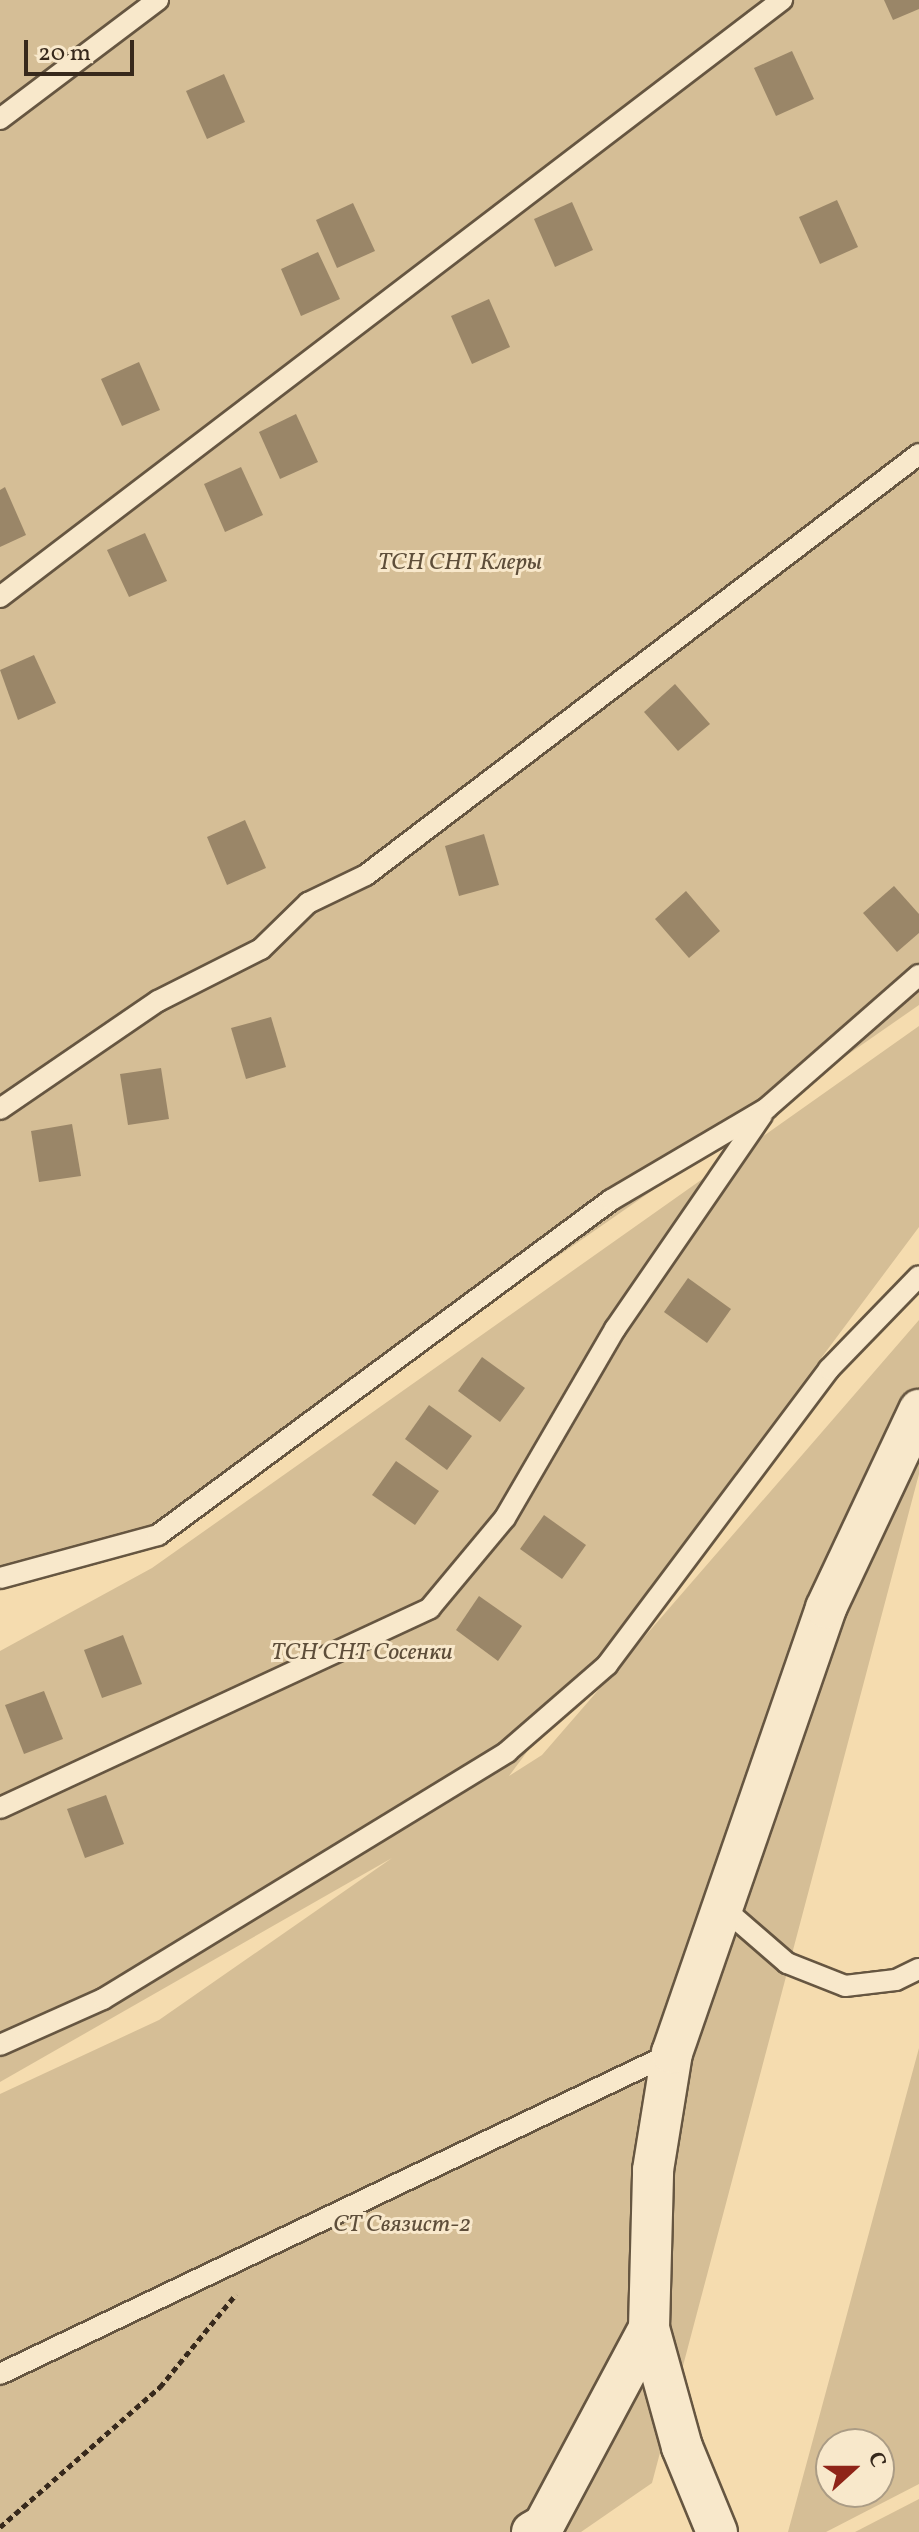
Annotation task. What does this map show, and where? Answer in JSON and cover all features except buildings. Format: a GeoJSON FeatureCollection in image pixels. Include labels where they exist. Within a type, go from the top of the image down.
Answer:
{"type":"FeatureCollection","features":[{"type":"Feature","properties":{"kind":"street"},"geometry":{"type":"LineString","coordinates":[[717,2532],[682,2447],[649,2328],[653,2170],[672,2053],[720,1905],[826,1608],[919,1410]]}},
{"type":"Feature","properties":{"kind":"street"},"geometry":{"type":"LineString","coordinates":[[532,2532],[544,2525],[649,2328]]}},
{"type":"Feature","properties":{"kind":"lane"},"geometry":{"type":"LineString","coordinates":[[0,119],[158,0]]}},
{"type":"Feature","properties":{"kind":"lane"},"geometry":{"type":"LineString","coordinates":[[0,597],[782,0]]}},
{"type":"Feature","properties":{"kind":"lane"},"geometry":{"type":"LineString","coordinates":[[0,1109],[158,1001],[261,949],[308,903],[366,875],[919,454]]}},
{"type":"Feature","properties":{"kind":"lane"},"geometry":{"type":"LineString","coordinates":[[0,1578],[158,1535],[611,1200],[767,1108],[919,975]]}},
{"type":"Feature","properties":{"kind":"lane"},"geometry":{"type":"LineString","coordinates":[[0,1808],[430,1608],[505,1518],[615,1329],[767,1108]]}},
{"type":"Feature","properties":{"kind":"lane"},"geometry":{"type":"LineString","coordinates":[[0,2045],[103,1999],[507,1752],[607,1665],[829,1369],[919,1276]]}},
{"type":"Feature","properties":{"kind":"lane"},"geometry":{"type":"LineString","coordinates":[[720,1905],[787,1963],[845,1986],[896,1980],[919,1969]]}},
{"type":"Feature","properties":{"kind":"lane"},"geometry":{"type":"LineString","coordinates":[[0,2374],[672,2053]]}},
{"type":"Feature","properties":{"kind":"path"},"geometry":{"type":"LineString","coordinates":[[0,2527],[160,2387],[240,2289]]}},
{"type":"Feature","properties":{"kind":"green space","name":"ТСН СНТ Клеры"},"geometry":{"type":"Polygon","coordinates":[[[0,0],[919,0],[919,1005],[170,1526],[0,1578],[0,0]]]}},
{"type":"Feature","properties":{"kind":"green space","name":"СТ Связист-2"},"geometry":{"type":"Polygon","coordinates":[[[919,1026],[919,1227],[509,1776],[542,1755],[919,1320],[919,1474],[652,2483],[581,2532],[0,2532],[0,2094],[159,2020],[392,1858],[0,2082],[0,1651],[152,1568],[919,1026]]]}},
{"type":"Feature","properties":{"kind":"green space"},"geometry":{"type":"Polygon","coordinates":[[[919,2048],[919,2484],[895,2496],[895,2428],[816,2428],[919,2048]]]}},
{"type":"Feature","properties":{"kind":"green space"},"geometry":{"type":"Polygon","coordinates":[[[815,2432],[815,2508],[872,2508],[826,2532],[788,2532],[815,2432]]]}},
{"type":"Feature","properties":{"kind":"green space"},"geometry":{"type":"Polygon","coordinates":[[[919,2499],[919,2532],[855,2532],[919,2499]]]}},
{"type":"Feature","properties":{"kind":"park label","name":"ТСН СНТ Сосенки"},"geometry":{"type":"Point","coordinates":[362,1654]}}]}
